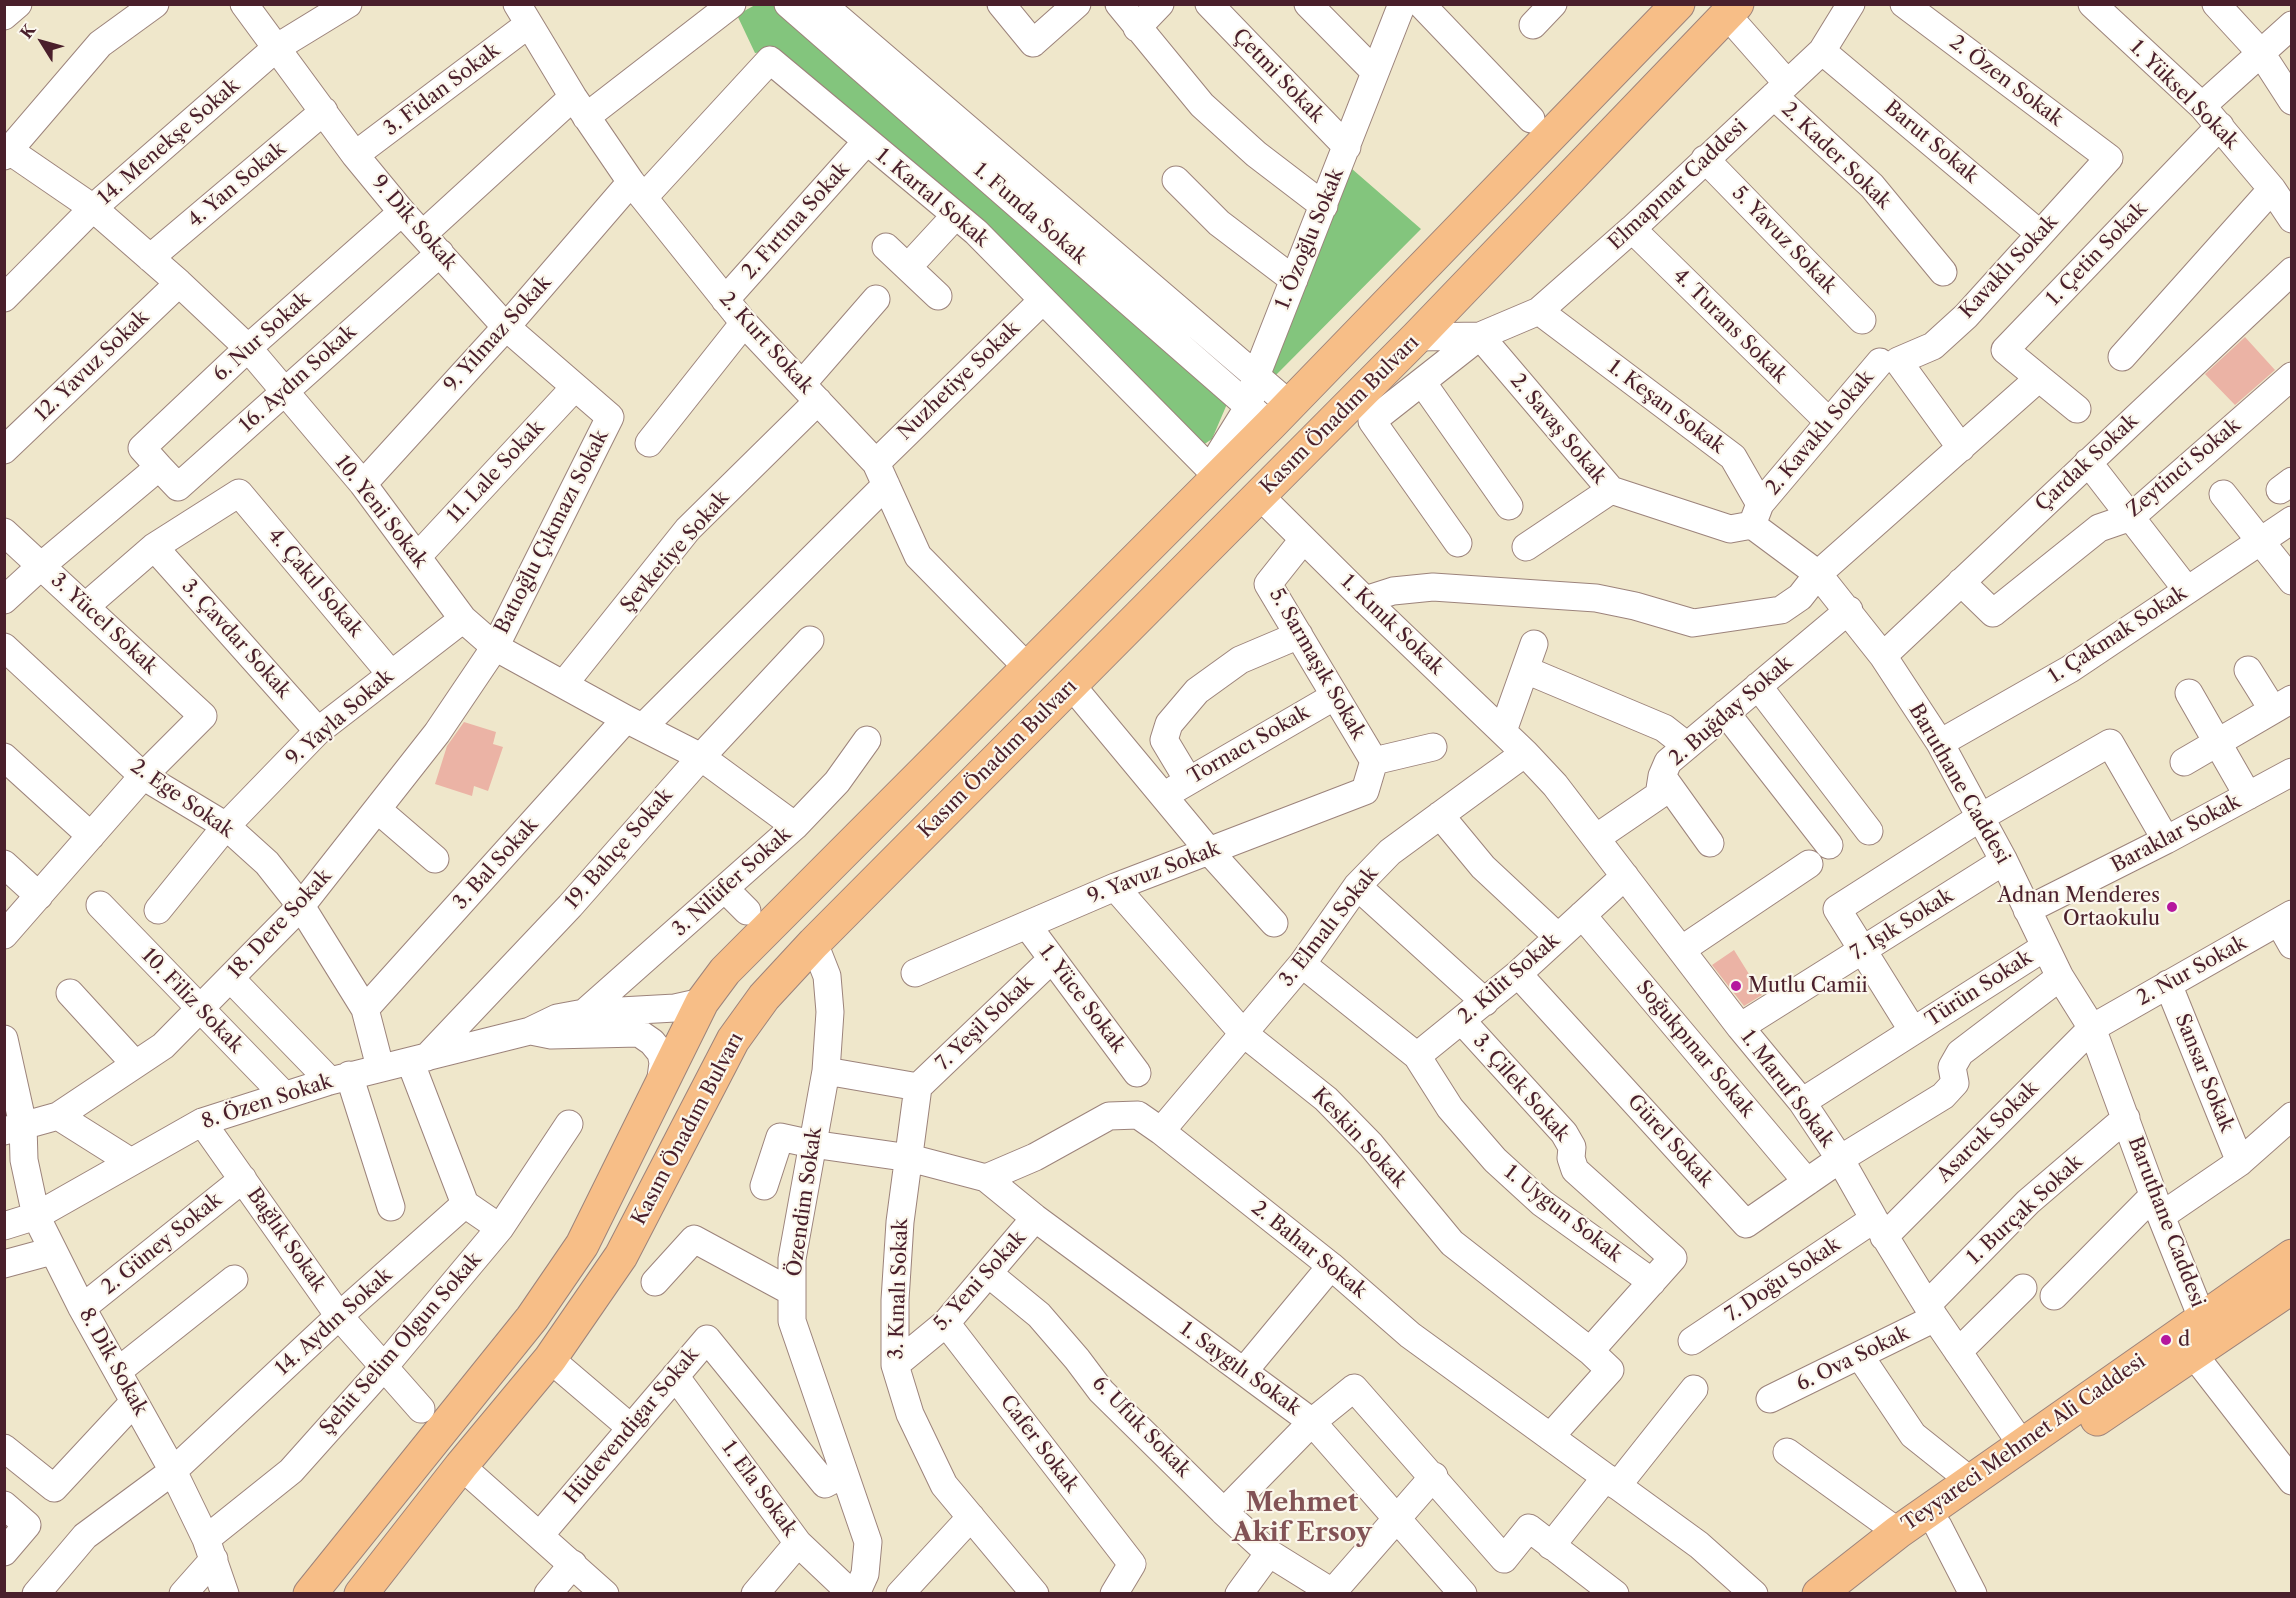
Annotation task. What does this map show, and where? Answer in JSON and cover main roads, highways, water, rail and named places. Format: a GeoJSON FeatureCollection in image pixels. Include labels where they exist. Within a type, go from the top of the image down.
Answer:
{"type":"FeatureCollection","features":[{"type":"Feature","properties":{"kind":"main road","name":"Kasım Önadım Bulvarı"},"geometry":{"type":"LineString","coordinates":[[310,1593],[532,1317],[582,1245],[702,1002],[725,971],[1027,667],[1270,412],[1678,4]]}},
{"type":"Feature","properties":{"kind":"main road","name":"Kasım Önadım Bulvarı"},"geometry":{"type":"LineString","coordinates":[[361,1593],[461,1466],[550,1359],[621,1256],[732,1040],[764,997],[814,943],[1417,337],[1732,10]]}},
{"type":"Feature","properties":{"kind":"main road","name":"Teyyareci Mehmet Ali Caddesi"},"geometry":{"type":"LineString","coordinates":[[1819,1593],[1898,1532],[2292,1256]]}},
{"type":"Feature","properties":{"kind":"main road","name":"Teyyareci Mehmet Ali Caddesi"},"geometry":{"type":"LineString","coordinates":[[1847,1593],[1938,1526],[2292,1287]]}},
{"type":"Feature","properties":{"kind":"place","name":"Adnan Menderes Ortaokulu"},"geometry":{"type":"Point","coordinates":[2172,907]}},
{"type":"Feature","properties":{"kind":"place","name":"Mutlu Camii"},"geometry":{"type":"Point","coordinates":[1736,986]}},
{"type":"Feature","properties":{"kind":"place","name":"d"},"geometry":{"type":"Point","coordinates":[2166,1340]}},
{"type":"Feature","properties":{"kind":"district","name":"Mehmet Akif Ersoy"},"geometry":{"type":"Point","coordinates":[1302,1518]}}]}
